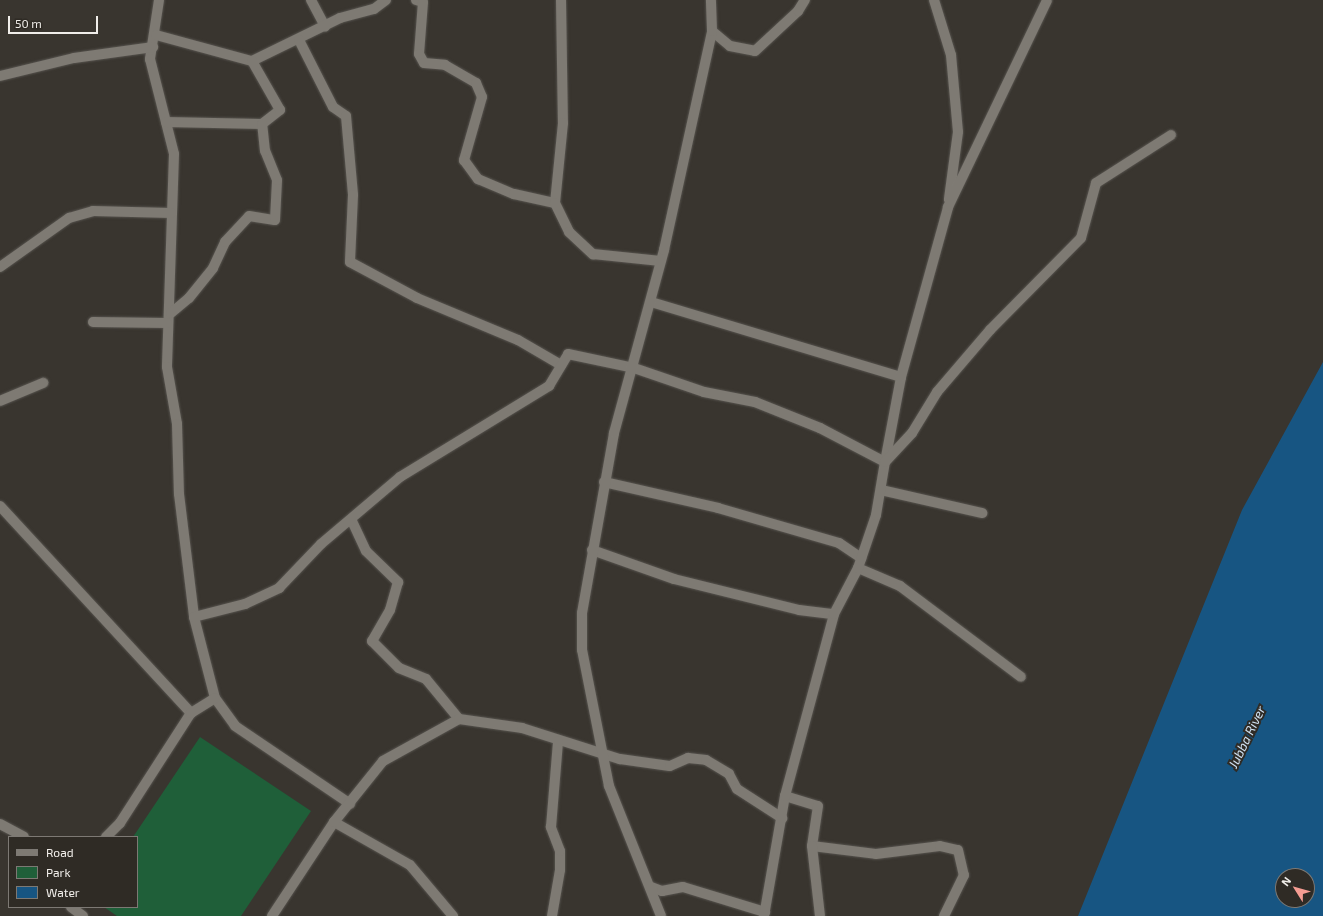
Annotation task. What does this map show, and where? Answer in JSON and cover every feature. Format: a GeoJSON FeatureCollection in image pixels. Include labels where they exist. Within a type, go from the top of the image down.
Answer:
{"type":"FeatureCollection","features":[{"type":"Feature","properties":{"kind":"street"},"geometry":{"type":"LineString","coordinates":[[159,0],[156,35],[150,60],[174,154],[171,214],[170,313],[167,323],[167,367],[177,424],[179,494],[194,617],[216,698],[235,726],[350,804]]}},
{"type":"Feature","properties":{"kind":"street"},"geometry":{"type":"LineString","coordinates":[[311,0],[325,26]]}},
{"type":"Feature","properties":{"kind":"street"},"geometry":{"type":"LineString","coordinates":[[156,35],[252,61],[299,40],[325,26],[374,9],[386,0]]}},
{"type":"Feature","properties":{"kind":"street"},"geometry":{"type":"LineString","coordinates":[[416,0],[423,2],[419,54],[424,63],[446,65],[476,83],[482,97],[464,160],[478,179],[514,194],[555,203]]}},
{"type":"Feature","properties":{"kind":"street"},"geometry":{"type":"LineString","coordinates":[[561,0],[564,20],[563,123],[555,203],[569,232],[593,254],[661,261]]}},
{"type":"Feature","properties":{"kind":"street"},"geometry":{"type":"LineString","coordinates":[[661,916],[651,887],[609,786],[604,752],[582,650],[582,613],[604,482],[614,433],[634,368],[651,302],[712,32],[711,0]]}},
{"type":"Feature","properties":{"kind":"street"},"geometry":{"type":"LineString","coordinates":[[712,32],[730,46],[755,51],[798,11],[805,0]]}},
{"type":"Feature","properties":{"kind":"street"},"geometry":{"type":"LineString","coordinates":[[651,887],[662,891],[683,887],[765,914],[785,796],[834,614],[859,563],[880,490],[901,377],[948,207],[958,132],[951,55],[934,0]]}},
{"type":"Feature","properties":{"kind":"street"},"geometry":{"type":"LineString","coordinates":[[948,207],[1047,0]]}},
{"type":"Feature","properties":{"kind":"street"},"geometry":{"type":"LineString","coordinates":[[299,40],[333,107],[346,116],[353,196],[350,262],[417,298],[518,340],[561,365]]}},
{"type":"Feature","properties":{"kind":"street"},"geometry":{"type":"LineString","coordinates":[[0,76],[74,58],[153,47]]}},
{"type":"Feature","properties":{"kind":"street"},"geometry":{"type":"LineString","coordinates":[[166,122],[262,124],[280,110],[252,61]]}},
{"type":"Feature","properties":{"kind":"street"},"geometry":{"type":"LineString","coordinates":[[170,313],[189,298],[213,268],[225,242],[249,216],[275,220],[277,180],[265,151],[262,124]]}},
{"type":"Feature","properties":{"kind":"street"},"geometry":{"type":"LineString","coordinates":[[885,462],[912,433],[937,392],[990,330],[1081,238],[1096,184],[1171,135]]}},
{"type":"Feature","properties":{"kind":"street"},"geometry":{"type":"LineString","coordinates":[[0,267],[69,218],[93,211],[171,214]]}},
{"type":"Feature","properties":{"kind":"street"},"geometry":{"type":"LineString","coordinates":[[651,302],[901,377]]}},
{"type":"Feature","properties":{"kind":"street"},"geometry":{"type":"LineString","coordinates":[[93,322],[167,323]]}},
{"type":"Feature","properties":{"kind":"street"},"geometry":{"type":"LineString","coordinates":[[194,617],[245,604],[279,588],[321,544],[352,521],[400,477],[549,386],[568,354],[634,368],[704,392],[755,402],[820,428],[885,462]]}},
{"type":"Feature","properties":{"kind":"street"},"geometry":{"type":"LineString","coordinates":[[0,401],[43,383]]}},
{"type":"Feature","properties":{"kind":"street"},"geometry":{"type":"LineString","coordinates":[[604,482],[839,542],[859,563],[900,586],[1021,677]]}},
{"type":"Feature","properties":{"kind":"street"},"geometry":{"type":"LineString","coordinates":[[880,490],[982,513]]}},
{"type":"Feature","properties":{"kind":"street"},"geometry":{"type":"LineString","coordinates":[[0,506],[191,713]]}},
{"type":"Feature","properties":{"kind":"street"},"geometry":{"type":"LineString","coordinates":[[352,521],[366,551],[398,582],[390,610],[372,641],[399,668],[426,679],[459,719]]}},
{"type":"Feature","properties":{"kind":"street"},"geometry":{"type":"LineString","coordinates":[[592,550],[674,579],[799,610],[834,614]]}},
{"type":"Feature","properties":{"kind":"street"},"geometry":{"type":"LineString","coordinates":[[107,836],[120,823],[191,713],[216,698]]}},
{"type":"Feature","properties":{"kind":"street"},"geometry":{"type":"LineString","coordinates":[[272,916],[334,822],[350,804],[383,761],[459,719],[522,728],[558,741],[604,752],[620,758],[670,766],[688,758],[706,760],[729,774],[737,789],[782,818]]}},
{"type":"Feature","properties":{"kind":"street"},"geometry":{"type":"LineString","coordinates":[[552,916],[560,870],[560,851],[551,827],[558,741]]}},
{"type":"Feature","properties":{"kind":"street"},"geometry":{"type":"LineString","coordinates":[[785,796],[818,806],[812,846],[820,916]]}},
{"type":"Feature","properties":{"kind":"street"},"geometry":{"type":"LineString","coordinates":[[334,822],[410,865],[453,916]]}},
{"type":"Feature","properties":{"kind":"street"},"geometry":{"type":"LineString","coordinates":[[0,824],[22,836]]}},
{"type":"Feature","properties":{"kind":"street"},"geometry":{"type":"LineString","coordinates":[[812,846],[876,854],[940,846],[958,850],[964,875],[944,916]]}},
{"type":"Feature","properties":{"kind":"street"},"geometry":{"type":"LineString","coordinates":[[72,908],[83,916]]}},
{"type":"Feature","properties":{"kind":"green space"},"geometry":{"type":"Polygon","coordinates":[[[200,737],[311,811],[241,916],[117,916],[105,908],[138,908],[138,836],[134,836],[200,737]]]}},
{"type":"Feature","properties":{"kind":"water","name":"Jubba River"},"geometry":{"type":"Polygon","coordinates":[[[1323,362],[1323,916],[1078,916],[1242,510],[1323,362]]]}}]}
